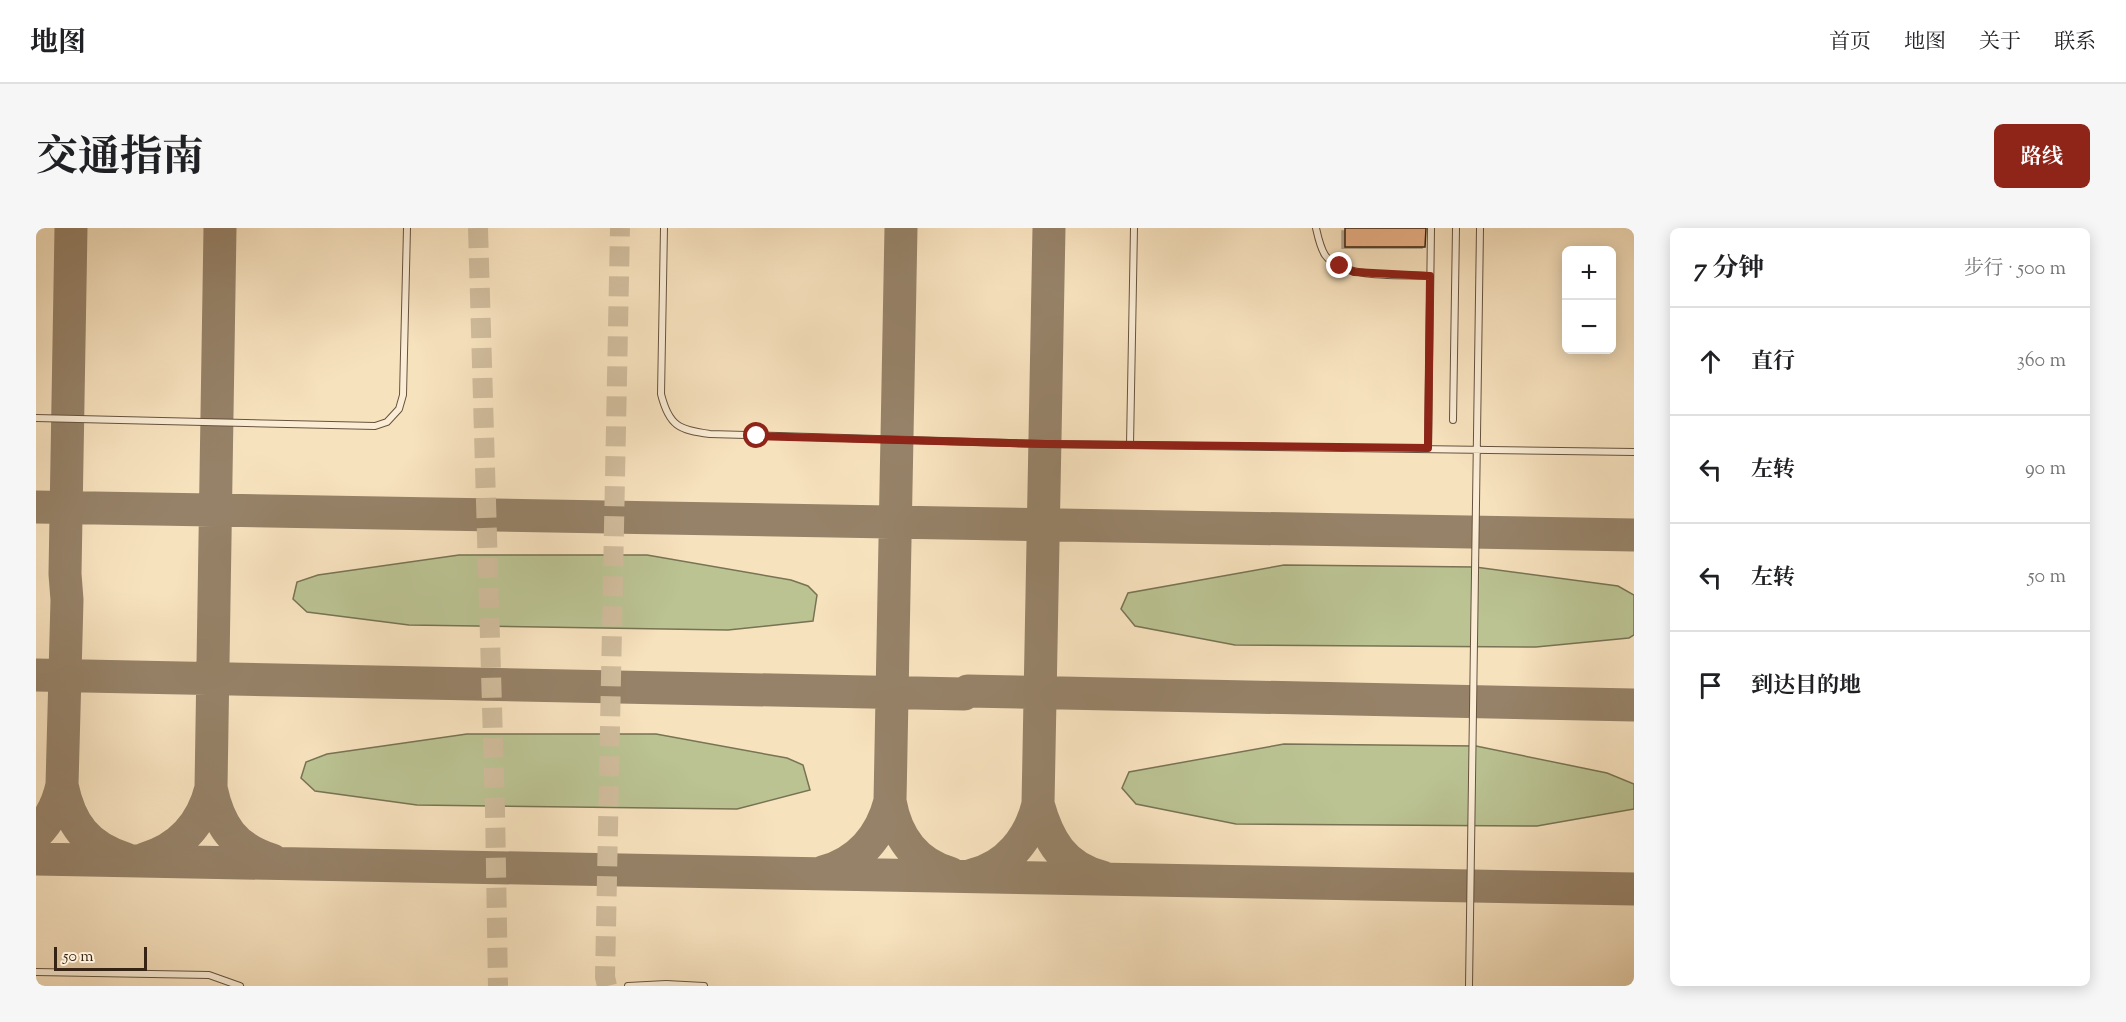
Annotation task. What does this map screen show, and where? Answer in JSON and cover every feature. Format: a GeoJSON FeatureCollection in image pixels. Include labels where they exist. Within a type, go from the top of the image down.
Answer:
{"type":"FeatureCollection","features":[{"type":"Feature","properties":{"kind":"lane"},"geometry":{"type":"LineString","coordinates":[[36,418],[323,426],[375,426],[387,422],[399,409],[403,396],[407,228]]}},
{"type":"Feature","properties":{"kind":"lane"},"geometry":{"type":"LineString","coordinates":[[664,228],[661,394],[665,412],[675,425],[689,432],[722,435],[1130,445],[1634,452]]}},
{"type":"Feature","properties":{"kind":"lane"},"geometry":{"type":"LineString","coordinates":[[1130,445],[1134,228]]}},
{"type":"Feature","properties":{"kind":"lane"},"geometry":{"type":"LineString","coordinates":[[1316,228],[1319,242],[1326,256],[1354,272],[1430,276]]}},
{"type":"Feature","properties":{"kind":"lane"},"geometry":{"type":"LineString","coordinates":[[1428,448],[1431,228]]}},
{"type":"Feature","properties":{"kind":"lane"},"geometry":{"type":"LineString","coordinates":[[1454,420],[1456,228]]}},
{"type":"Feature","properties":{"kind":"lane"},"geometry":{"type":"LineString","coordinates":[[1468,986],[1480,228]]}},
{"type":"Feature","properties":{"kind":"lane"},"geometry":{"type":"LineString","coordinates":[[36,972],[209,975],[240,986]]}},
{"type":"Feature","properties":{"kind":"lane"},"geometry":{"type":"LineString","coordinates":[[628,986],[666,984],[704,986]]}},
{"type":"Feature","properties":{"kind":"green space"},"geometry":{"type":"Polygon","coordinates":[[[459,555],[647,555],[791,580],[808,586],[817,595],[813,621],[728,630],[409,625],[307,612],[293,599],[297,582],[318,575],[459,555]]]}},
{"type":"Feature","properties":{"kind":"green space"},"geometry":{"type":"Polygon","coordinates":[[[1284,565],[1475,567],[1618,586],[1634,595],[1634,635],[1629,638],[1536,647],[1235,645],[1135,626],[1121,609],[1128,593],[1284,565]]]}},
{"type":"Feature","properties":{"kind":"green space"},"geometry":{"type":"Polygon","coordinates":[[[467,734],[656,734],[787,758],[803,765],[810,790],[737,809],[417,805],[315,791],[301,778],[306,762],[327,754],[467,734]]]}},
{"type":"Feature","properties":{"kind":"green space"},"geometry":{"type":"Polygon","coordinates":[[[1284,744],[1476,746],[1607,773],[1634,784],[1634,809],[1537,826],[1236,824],[1136,804],[1122,788],[1129,772],[1284,744]]]}},
{"type":"Feature","properties":{"kind":"building"},"geometry":{"type":"Polygon","coordinates":[[[1345,228],[1426,228],[1425,247],[1345,247],[1345,228]]]}},
{"type":"Feature","properties":{"kind":"taxiway"},"geometry":{"type":"LineString","coordinates":[[71,228],[65,574],[67,600],[62,785],[70,811],[82,832],[101,848],[126,859]]}},
{"type":"Feature","properties":{"kind":"taxiway"},"geometry":{"type":"LineString","coordinates":[[220,228],[211,788],[214,802],[230,834],[248,849],[272,860]]}},
{"type":"Feature","properties":{"kind":"taxiway"},"geometry":{"type":"LineString","coordinates":[[901,228],[890,801],[897,825],[909,846],[927,862],[950,873]]}},
{"type":"Feature","properties":{"kind":"taxiway"},"geometry":{"type":"LineString","coordinates":[[972,875],[996,865],[1015,849],[1029,828],[1038,804],[1049,228]]}},
{"type":"Feature","properties":{"kind":"taxiway"},"geometry":{"type":"LineString","coordinates":[[36,507],[1634,535]]}},
{"type":"Feature","properties":{"kind":"taxiway"},"geometry":{"type":"LineString","coordinates":[[36,675],[1634,705]]}},
{"type":"Feature","properties":{"kind":"taxiway"},"geometry":{"type":"LineString","coordinates":[[36,834],[53,811],[62,785]]}},
{"type":"Feature","properties":{"kind":"taxiway"},"geometry":{"type":"LineString","coordinates":[[144,859],[168,849],[187,833],[202,813],[211,788]]}},
{"type":"Feature","properties":{"kind":"taxiway"},"geometry":{"type":"LineString","coordinates":[[823,872],[847,862],[867,846],[881,825],[890,801]]}},
{"type":"Feature","properties":{"kind":"taxiway"},"geometry":{"type":"LineString","coordinates":[[1038,804],[1052,840],[1059,850],[1077,866],[1102,877]]}},
{"type":"Feature","properties":{"kind":"taxiway"},"geometry":{"type":"LineString","coordinates":[[36,859],[1634,889]]}},
{"type":"Feature","properties":{"kind":"tunnel"},"geometry":{"type":"LineString","coordinates":[[478,228],[498,986]]}},
{"type":"Feature","properties":{"kind":"tunnel"},"geometry":{"type":"LineString","coordinates":[[607,986],[605,977],[620,228]]}},
{"type":"Feature","properties":{"kind":"route"},"geometry":{"type":"LineString","coordinates":[[757,436],[1046,444],[1428,448],[1430,276],[1354,272],[1340,266]]}}]}
